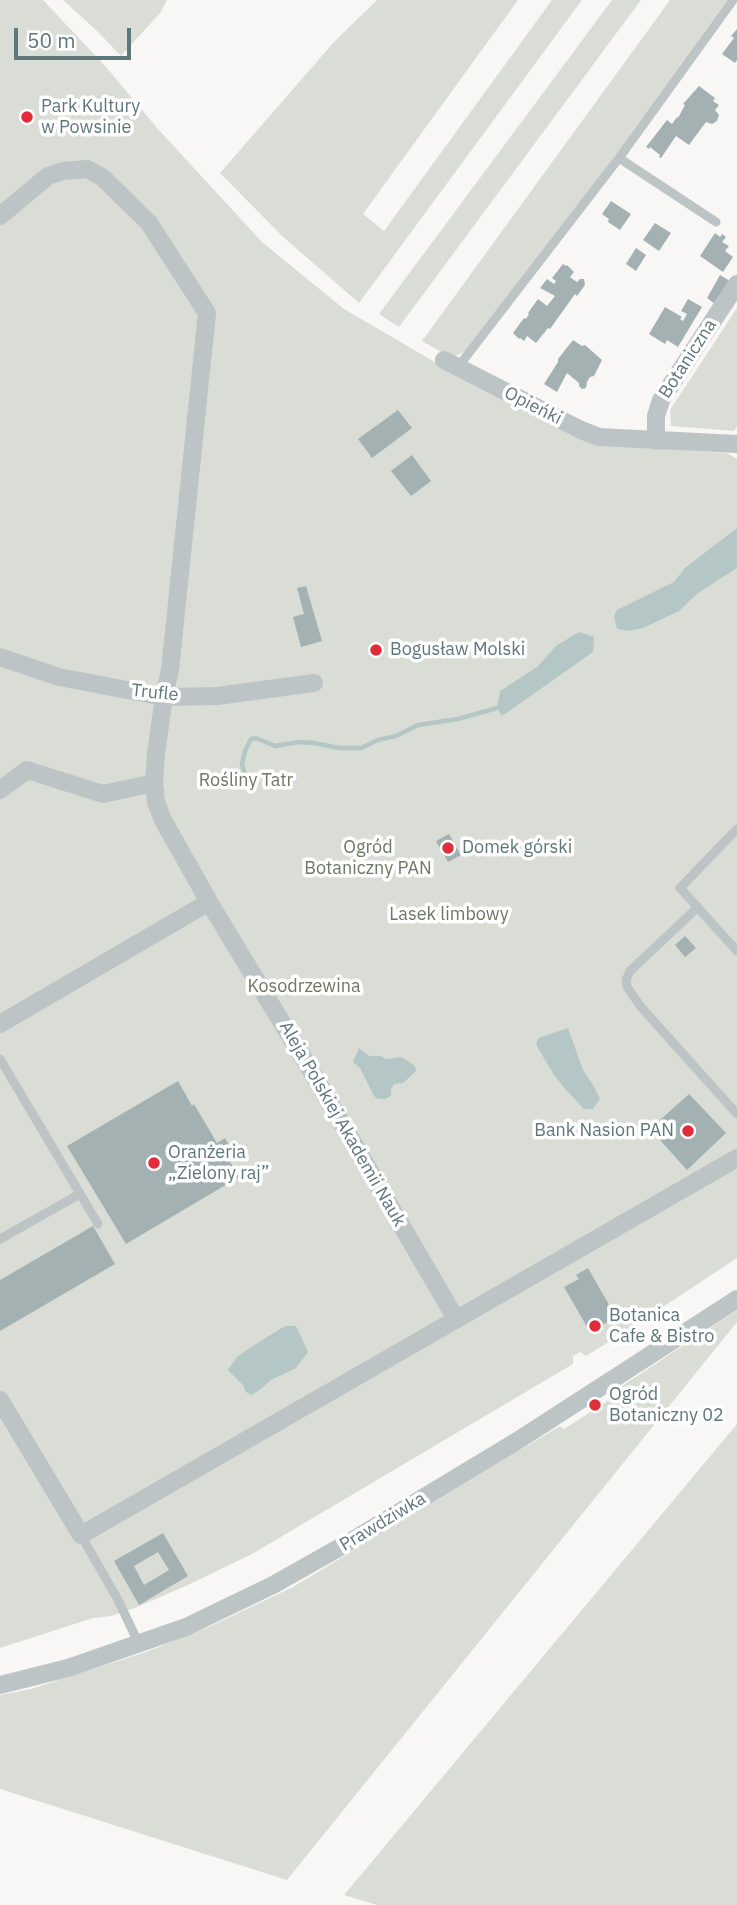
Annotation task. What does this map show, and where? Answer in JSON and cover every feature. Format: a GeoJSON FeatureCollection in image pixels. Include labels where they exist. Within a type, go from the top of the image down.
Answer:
{"type":"FeatureCollection","features":[{"type":"Feature","properties":{"kind":"street","name":"Aleja Polskiej Akademii Nauk"},"geometry":{"type":"LineString","coordinates":[[0,216],[48,176],[63,171],[87,169],[102,177],[149,223],[207,313],[170,670],[164,697],[154,783],[156,802],[163,820],[209,902],[456,1319]]}},
{"type":"Feature","properties":{"kind":"street","name":"Botaniczna"},"geometry":{"type":"LineString","coordinates":[[656,441],[656,416],[661,400],[737,284]]}},
{"type":"Feature","properties":{"kind":"street","name":"Opieńki"},"geometry":{"type":"LineString","coordinates":[[451,364],[599,437],[737,444]]}},
{"type":"Feature","properties":{"kind":"street","name":"Trufle"},"geometry":{"type":"LineString","coordinates":[[0,657],[59,677],[164,697],[217,696],[314,683]]}},
{"type":"Feature","properties":{"kind":"street"},"geometry":{"type":"LineString","coordinates":[[0,790],[27,770],[103,794],[154,783]]}},
{"type":"Feature","properties":{"kind":"street"},"geometry":{"type":"LineString","coordinates":[[0,1024],[209,902]]}},
{"type":"Feature","properties":{"kind":"street"},"geometry":{"type":"LineString","coordinates":[[0,1400],[81,1535],[737,1158]]}},
{"type":"Feature","properties":{"kind":"street","name":"Prawdziwka"},"geometry":{"type":"LineString","coordinates":[[0,1685],[68,1668],[186,1627],[273,1584],[358,1537],[558,1415],[737,1300]]}},
{"type":"Feature","properties":{"kind":"lane"},"geometry":{"type":"LineString","coordinates":[[451,364],[618,158],[733,0]]}},
{"type":"Feature","properties":{"kind":"lane"},"geometry":{"type":"LineString","coordinates":[[618,158],[716,222]]}},
{"type":"Feature","properties":{"kind":"lane"},"geometry":{"type":"LineString","coordinates":[[737,829],[680,888],[737,951]]}},
{"type":"Feature","properties":{"kind":"lane"},"geometry":{"type":"LineString","coordinates":[[698,907],[630,971],[626,980],[627,987],[641,1007],[737,1114]]}},
{"type":"Feature","properties":{"kind":"lane"},"geometry":{"type":"LineString","coordinates":[[0,1059],[98,1224]]}},
{"type":"Feature","properties":{"kind":"lane"},"geometry":{"type":"LineString","coordinates":[[0,1239],[80,1194]]}},
{"type":"Feature","properties":{"kind":"lane"},"geometry":{"type":"LineString","coordinates":[[81,1535],[118,1600],[139,1644]]}},
{"type":"Feature","properties":{"kind":"green space","name":"Ogród Botaniczny PAN"},"geometry":{"type":"Polygon","coordinates":[[[0,0],[43,0],[262,242],[344,309],[440,365],[595,444],[727,453],[737,459],[737,1258],[586,1356],[580,1352],[573,1356],[573,1364],[252,1554],[135,1608],[111,1616],[93,1618],[0,1648],[0,0]]]}},
{"type":"Feature","properties":{"kind":"green space"},"geometry":{"type":"Polygon","coordinates":[[[63,0],[167,0],[161,12],[121,56],[63,0]]]}},
{"type":"Feature","properties":{"kind":"green space"},"geometry":{"type":"Polygon","coordinates":[[[377,0],[518,0],[363,214],[384,231],[552,0],[582,0],[359,303],[282,236],[220,173],[334,42],[377,0]]]}},
{"type":"Feature","properties":{"kind":"green space"},"geometry":{"type":"Polygon","coordinates":[[[612,0],[641,0],[399,327],[379,314],[612,0]]]}},
{"type":"Feature","properties":{"kind":"green space"},"geometry":{"type":"Polygon","coordinates":[[[670,0],[727,0],[591,189],[465,351],[454,357],[422,341],[670,0]]]}},
{"type":"Feature","properties":{"kind":"green space"},"geometry":{"type":"Polygon","coordinates":[[[737,308],[737,426],[734,431],[671,426],[670,410],[737,308]]]}},
{"type":"Feature","properties":{"kind":"green space"},"geometry":{"type":"Polygon","coordinates":[[[737,1310],[737,1322],[287,1880],[0,1789],[0,1695],[31,1689],[146,1652],[213,1625],[293,1587],[560,1426],[564,1429],[618,1394],[616,1390],[737,1310]]]}},
{"type":"Feature","properties":{"kind":"green space"},"geometry":{"type":"Polygon","coordinates":[[[737,1424],[737,1905],[377,1905],[344,1895],[737,1424]]]}},
{"type":"Feature","properties":{"kind":"shaded area"},"geometry":{"type":"Polygon","coordinates":[[[737,528],[737,568],[698,593],[679,611],[643,628],[629,631],[617,629],[614,616],[617,610],[674,582],[685,568],[737,528]]]}},
{"type":"Feature","properties":{"kind":"shaded area"},"geometry":{"type":"Polygon","coordinates":[[[579,632],[594,637],[593,652],[502,716],[497,708],[500,691],[537,667],[556,646],[579,632]]]}},
{"type":"Feature","properties":{"kind":"shaded area"},"geometry":{"type":"Polygon","coordinates":[[[568,1028],[583,1070],[600,1099],[593,1109],[584,1109],[566,1090],[536,1043],[539,1038],[568,1028]]]}},
{"type":"Feature","properties":{"kind":"shaded area"},"geometry":{"type":"Polygon","coordinates":[[[359,1048],[369,1056],[381,1056],[385,1059],[402,1057],[415,1066],[416,1071],[403,1083],[394,1084],[391,1096],[378,1099],[360,1068],[353,1062],[359,1048]]]}},
{"type":"Feature","properties":{"kind":"shaded area"},"geometry":{"type":"Polygon","coordinates":[[[285,1326],[296,1326],[308,1352],[296,1368],[271,1380],[251,1395],[228,1370],[237,1357],[285,1326]]]}},
{"type":"Feature","properties":{"kind":"building"},"geometry":{"type":"Polygon","coordinates":[[[737,29],[737,60],[735,63],[722,54],[737,29]]]}},
{"type":"Feature","properties":{"kind":"building"},"geometry":{"type":"Polygon","coordinates":[[[699,86],[715,98],[713,101],[719,105],[715,110],[719,115],[717,121],[712,124],[706,122],[689,145],[676,136],[661,158],[659,157],[650,147],[646,147],[667,120],[672,124],[678,118],[685,105],[683,104],[699,86]]]}},
{"type":"Feature","properties":{"kind":"building"},"geometry":{"type":"Polygon","coordinates":[[[611,201],[631,214],[620,230],[602,214],[611,201]]]}},
{"type":"Feature","properties":{"kind":"building"},"geometry":{"type":"Polygon","coordinates":[[[655,223],[671,233],[659,251],[643,240],[655,223]]]}},
{"type":"Feature","properties":{"kind":"building"},"geometry":{"type":"Polygon","coordinates":[[[715,233],[726,237],[722,242],[729,246],[725,251],[733,257],[723,272],[700,256],[715,233]]]}},
{"type":"Feature","properties":{"kind":"building"},"geometry":{"type":"Polygon","coordinates":[[[636,248],[646,255],[636,271],[626,264],[636,248]]]}},
{"type":"Feature","properties":{"kind":"building"},"geometry":{"type":"Polygon","coordinates":[[[563,264],[574,272],[570,277],[577,282],[584,279],[585,285],[536,343],[527,336],[524,341],[519,339],[513,333],[524,318],[526,319],[538,299],[547,306],[555,296],[540,288],[547,279],[554,284],[556,281],[552,278],[563,264]]]}},
{"type":"Feature","properties":{"kind":"building"},"geometry":{"type":"Polygon","coordinates":[[[720,275],[730,281],[715,304],[707,298],[720,275]]]}},
{"type":"Feature","properties":{"kind":"building"},"geometry":{"type":"Polygon","coordinates":[[[688,299],[702,307],[678,347],[667,340],[665,344],[649,334],[665,307],[682,317],[680,319],[683,321],[687,314],[681,311],[688,299]]]}},
{"type":"Feature","properties":{"kind":"building"},"geometry":{"type":"Polygon","coordinates":[[[573,340],[585,345],[602,360],[594,376],[587,382],[586,388],[582,389],[567,373],[557,392],[544,384],[573,340]]]}},
{"type":"Feature","properties":{"kind":"building"},"geometry":{"type":"Polygon","coordinates":[[[398,410],[412,428],[372,458],[358,439],[398,410]]]}},
{"type":"Feature","properties":{"kind":"building"},"geometry":{"type":"Polygon","coordinates":[[[412,455],[431,481],[411,496],[391,471],[412,455]]]}},
{"type":"Feature","properties":{"kind":"building"},"geometry":{"type":"Polygon","coordinates":[[[306,586],[322,641],[301,647],[293,617],[304,614],[297,588],[306,586]]]}},
{"type":"Feature","properties":{"kind":"building","name":"Domek górski"},"geometry":{"type":"Polygon","coordinates":[[[449,834],[461,855],[448,862],[436,841],[449,834]]]}},
{"type":"Feature","properties":{"kind":"building"},"geometry":{"type":"Polygon","coordinates":[[[685,936],[696,948],[685,957],[675,945],[685,936]]]}},
{"type":"Feature","properties":{"kind":"building","name":"Oranżeria „Zielony raj”"},"geometry":{"type":"Polygon","coordinates":[[[178,1081],[217,1143],[225,1138],[233,1152],[226,1155],[239,1177],[126,1244],[67,1146],[178,1081]]]}},
{"type":"Feature","properties":{"kind":"building","name":"Bank Nasion PAN"},"geometry":{"type":"Polygon","coordinates":[[[689,1094],[726,1133],[687,1170],[650,1129],[689,1094]]]}},
{"type":"Feature","properties":{"kind":"building"},"geometry":{"type":"Polygon","coordinates":[[[93,1226],[115,1264],[0,1331],[0,1280],[93,1226]]]}},
{"type":"Feature","properties":{"kind":"building"},"geometry":{"type":"Polygon","coordinates":[[[588,1268],[616,1317],[590,1332],[564,1287],[579,1279],[576,1275],[588,1268]]]}},
{"type":"Feature","properties":{"kind":"building"},"geometry":{"type":"Polygon","coordinates":[[[163,1533],[188,1576],[139,1605],[114,1561],[163,1533]],[[158,1552],[134,1566],[144,1585],[169,1570],[158,1552]]]}},
{"type":"Feature","properties":{"kind":"waterway"},"geometry":{"type":"LineString","coordinates":[[246,780],[242,764],[251,739],[256,738],[275,746],[299,742],[339,748],[361,748],[418,725],[458,719],[497,708]]}},
{"type":"Feature","properties":{"kind":"place","name":"Park Kultury w Powsinie"},"geometry":{"type":"Point","coordinates":[27,117]}},
{"type":"Feature","properties":{"kind":"place","name":"Bogusław Molski"},"geometry":{"type":"Point","coordinates":[376,650]}},
{"type":"Feature","properties":{"kind":"place","name":"Domek górski"},"geometry":{"type":"Point","coordinates":[448,848]}},
{"type":"Feature","properties":{"kind":"place","name":"Bank Nasion PAN"},"geometry":{"type":"Point","coordinates":[688,1131]}},
{"type":"Feature","properties":{"kind":"place","name":"Oranżeria „Zielony raj”"},"geometry":{"type":"Point","coordinates":[154,1163]}},
{"type":"Feature","properties":{"kind":"place","name":"Botanica Cafe & Bistro"},"geometry":{"type":"Point","coordinates":[595,1326]}},
{"type":"Feature","properties":{"kind":"place","name":"Ogród Botaniczny 02"},"geometry":{"type":"Point","coordinates":[595,1405]}},
{"type":"Feature","properties":{"kind":"park label","name":"Rośliny Tatr"},"geometry":{"type":"Point","coordinates":[246,781]}},
{"type":"Feature","properties":{"kind":"park label","name":"Lasek limbowy"},"geometry":{"type":"Point","coordinates":[449,915]}},
{"type":"Feature","properties":{"kind":"park label","name":"Kosodrzewina"},"geometry":{"type":"Point","coordinates":[304,987]}}]}
